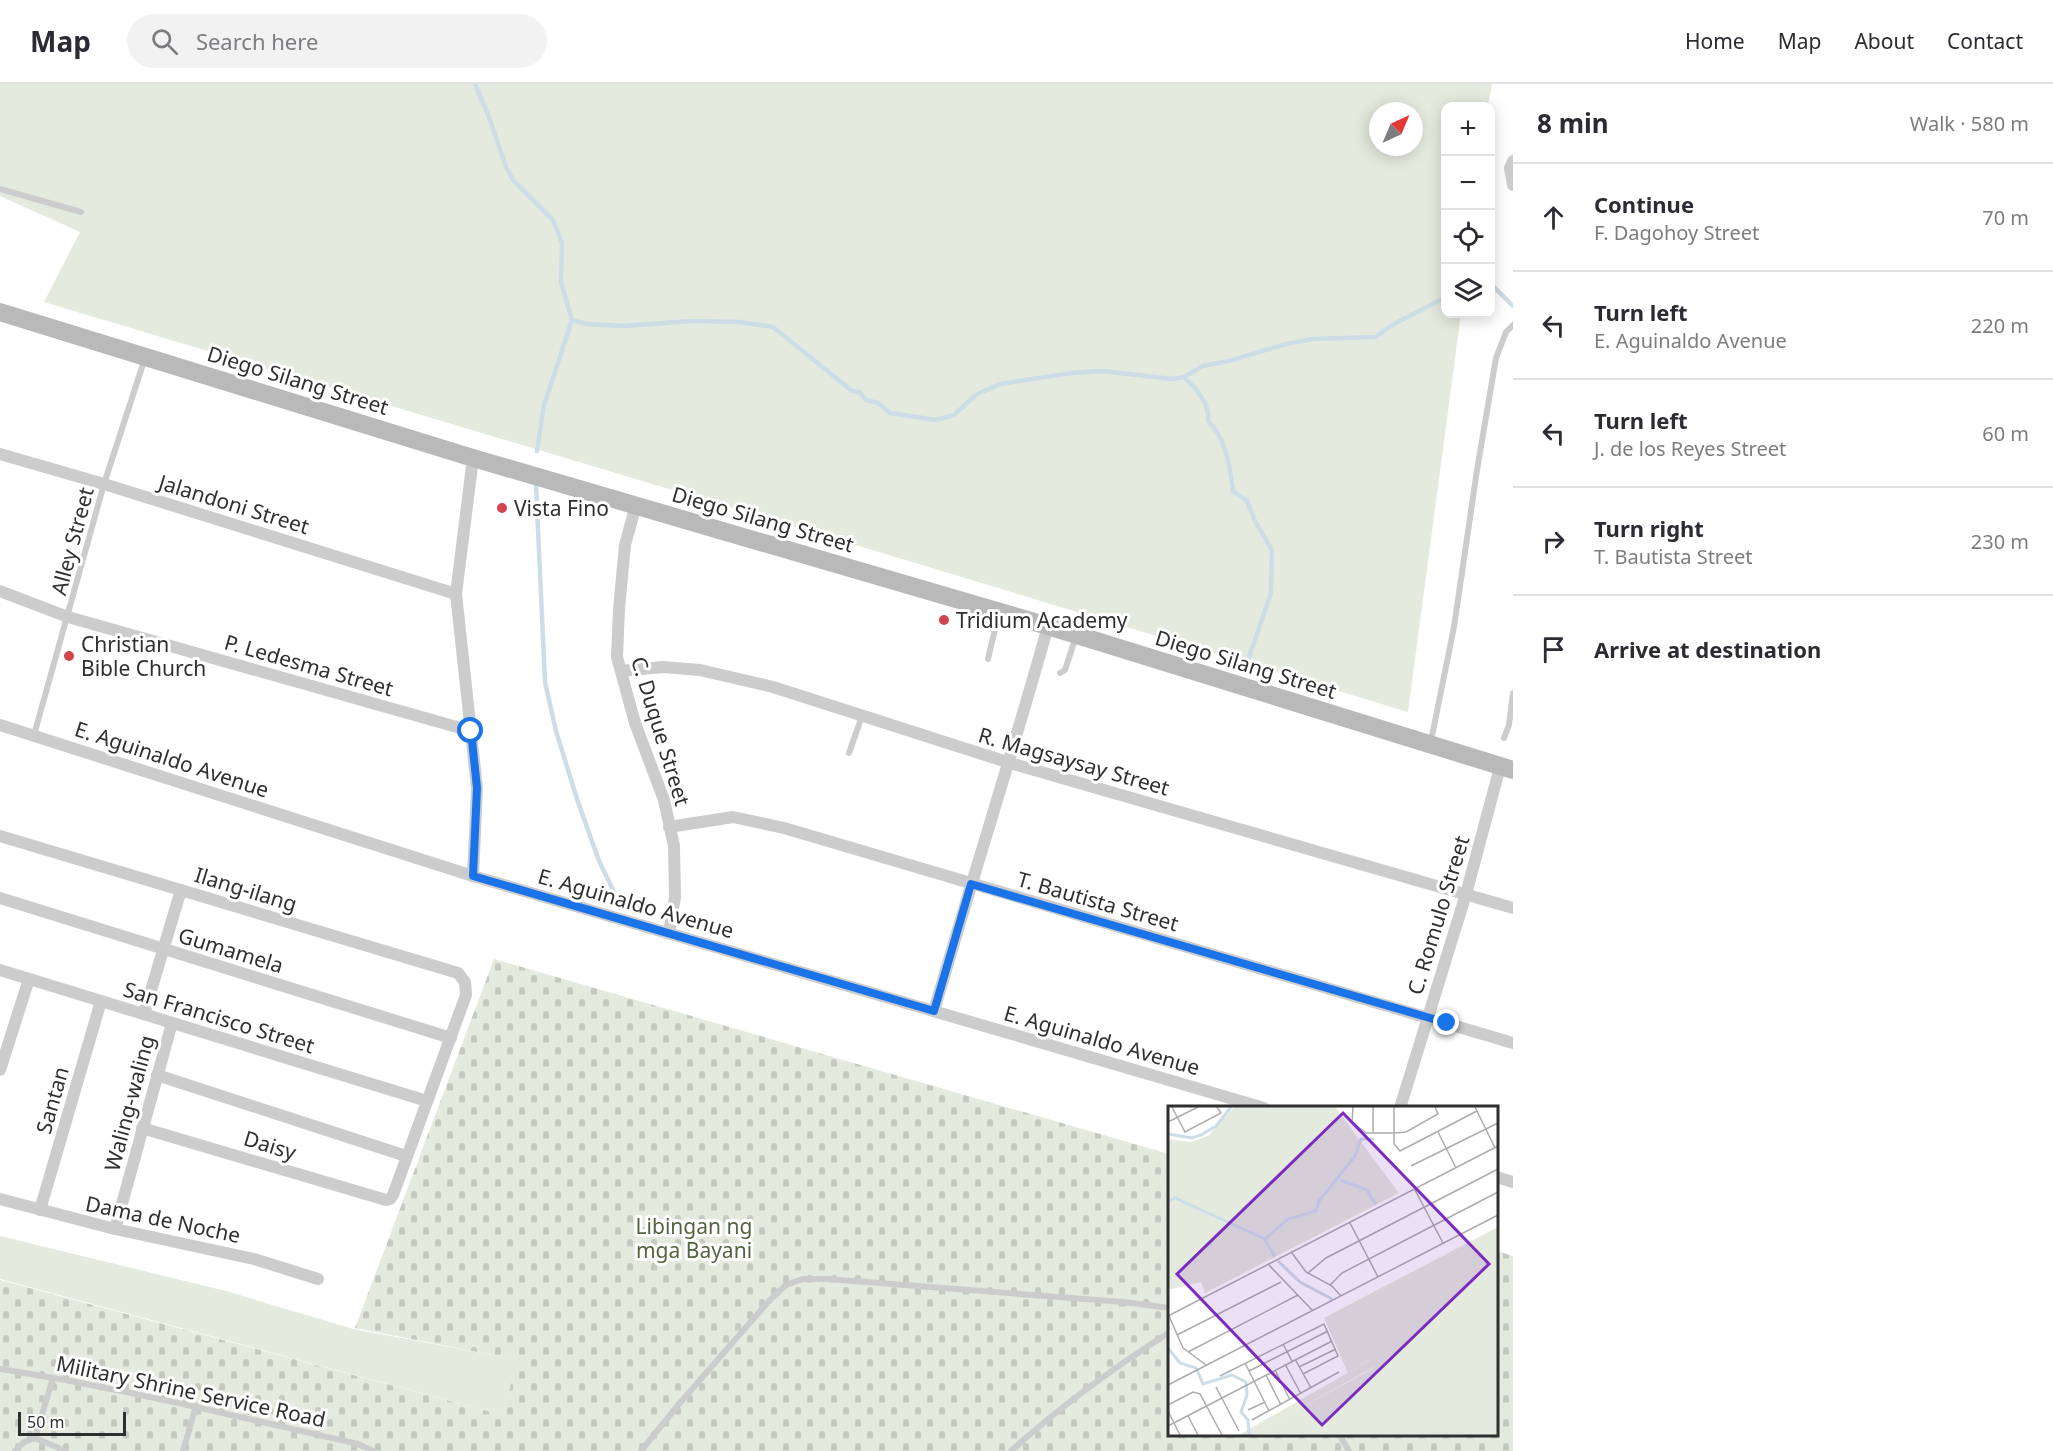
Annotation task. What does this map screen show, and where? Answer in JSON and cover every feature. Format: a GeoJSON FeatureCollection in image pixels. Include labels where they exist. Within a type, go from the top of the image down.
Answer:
{"type":"FeatureCollection","features":[{"type":"Feature","properties":{"kind":"street"},"geometry":{"type":"LineString","coordinates":[[1513,161],[1510,168],[1513,185]]}},
{"type":"Feature","properties":{"kind":"street","name":"Diego Silang Street"},"geometry":{"type":"LineString","coordinates":[[0,312],[473,458],[1048,626],[1507,768]]}},
{"type":"Feature","properties":{"kind":"street","name":"Jalandoni Street"},"geometry":{"type":"LineString","coordinates":[[0,454],[104,484],[456,594]]}},
{"type":"Feature","properties":{"kind":"street"},"geometry":{"type":"LineString","coordinates":[[473,458],[456,594],[477,788],[473,876]]}},
{"type":"Feature","properties":{"kind":"street","name":"C. Duque Street"},"geometry":{"type":"LineString","coordinates":[[636,505],[625,545],[617,657],[635,723],[664,800],[674,846],[675,897],[669,933]]}},
{"type":"Feature","properties":{"kind":"street","name":"P. Ledesma Street"},"geometry":{"type":"LineString","coordinates":[[0,591],[68,617],[471,731]]}},
{"type":"Feature","properties":{"kind":"street"},"geometry":{"type":"LineString","coordinates":[[934,1011],[971,884],[1010,763],[1048,626]]}},
{"type":"Feature","properties":{"kind":"street","name":"R. Magsaysay Street"},"geometry":{"type":"LineString","coordinates":[[621,671],[663,667],[699,670],[773,687],[1010,763],[1513,908]]}},
{"type":"Feature","properties":{"kind":"street","name":"E. Aguinaldo Avenue"},"geometry":{"type":"LineString","coordinates":[[0,725],[473,876],[1261,1106]]}},
{"type":"Feature","properties":{"kind":"street","name":"C. Romulo Street"},"geometry":{"type":"LineString","coordinates":[[1400,1106],[1507,768]]}},
{"type":"Feature","properties":{"kind":"street","name":"T. Bautista Street"},"geometry":{"type":"LineString","coordinates":[[669,827],[733,817],[784,828],[1513,1043]]}},
{"type":"Feature","properties":{"kind":"street","name":"Ilang-ilang"},"geometry":{"type":"LineString","coordinates":[[0,836],[458,973],[465,982],[466,995],[451,1038]]}},
{"type":"Feature","properties":{"kind":"street"},"geometry":{"type":"LineString","coordinates":[[144,1014],[181,890]]}},
{"type":"Feature","properties":{"kind":"street","name":"Gumamela"},"geometry":{"type":"LineString","coordinates":[[0,898],[451,1038]]}},
{"type":"Feature","properties":{"kind":"street","name":"San Francisco Street"},"geometry":{"type":"LineString","coordinates":[[0,970],[427,1101]]}},
{"type":"Feature","properties":{"kind":"street"},"geometry":{"type":"LineString","coordinates":[[0,1070],[29,979]]}},
{"type":"Feature","properties":{"kind":"street","name":"Santan"},"geometry":{"type":"LineString","coordinates":[[40,1210],[101,1001]]}},
{"type":"Feature","properties":{"kind":"street","name":"Waling-waling"},"geometry":{"type":"LineString","coordinates":[[115,1229],[172,1023]]}},
{"type":"Feature","properties":{"kind":"street"},"geometry":{"type":"LineString","coordinates":[[157,1075],[406,1156],[451,1038]]}},
{"type":"Feature","properties":{"kind":"street","name":"Daisy"},"geometry":{"type":"LineString","coordinates":[[142,1128],[386,1200],[393,1195],[406,1156]]}},
{"type":"Feature","properties":{"kind":"street"},"geometry":{"type":"LineString","coordinates":[[1498,1177],[1513,1182]]}},
{"type":"Feature","properties":{"kind":"street","name":"Dama de Noche"},"geometry":{"type":"LineString","coordinates":[[0,1199],[115,1229],[254,1258],[318,1279]]}},
{"type":"Feature","properties":{"kind":"lane"},"geometry":{"type":"LineString","coordinates":[[0,189],[81,212]]}},
{"type":"Feature","properties":{"kind":"lane"},"geometry":{"type":"LineString","coordinates":[[1430,745],[1454,627],[1496,358],[1506,332],[1513,325]]}},
{"type":"Feature","properties":{"kind":"lane","name":"Alley Street"},"geometry":{"type":"LineString","coordinates":[[34,735],[104,484],[145,356]]}},
{"type":"Feature","properties":{"kind":"lane"},"geometry":{"type":"LineString","coordinates":[[988,659],[999,612]]}},
{"type":"Feature","properties":{"kind":"lane"},"geometry":{"type":"LineString","coordinates":[[1060,673],[1065,670],[1077,635]]}},
{"type":"Feature","properties":{"kind":"lane"},"geometry":{"type":"LineString","coordinates":[[1504,738],[1509,725],[1513,693]]}},
{"type":"Feature","properties":{"kind":"lane"},"geometry":{"type":"LineString","coordinates":[[849,753],[862,716]]}},
{"type":"Feature","properties":{"kind":"lane"},"geometry":{"type":"LineString","coordinates":[[641,1451],[768,1302],[786,1285],[803,1279],[1124,1302],[1168,1308]]}},
{"type":"Feature","properties":{"kind":"lane"},"geometry":{"type":"LineString","coordinates":[[1011,1451],[1049,1417],[1116,1366],[1168,1333]]}},
{"type":"Feature","properties":{"kind":"lane","name":"Military Shrine Service Road"},"geometry":{"type":"LineString","coordinates":[[0,1369],[196,1406],[358,1444],[373,1451]]}},
{"type":"Feature","properties":{"kind":"lane"},"geometry":{"type":"LineString","coordinates":[[35,1438],[53,1378]]}},
{"type":"Feature","properties":{"kind":"lane"},"geometry":{"type":"LineString","coordinates":[[183,1451],[196,1406]]}},
{"type":"Feature","properties":{"kind":"lane"},"geometry":{"type":"LineString","coordinates":[[1340,1436],[1349,1451]]}},
{"type":"Feature","properties":{"kind":"lane"},"geometry":{"type":"LineString","coordinates":[[15,1451],[24,1442],[35,1438],[66,1451]]}},
{"type":"Feature","properties":{"kind":"green space"},"geometry":{"type":"Polygon","coordinates":[[[0,84],[1492,84],[1489,102],[1441,102],[1441,318],[1460,318],[1408,712],[44,302],[80,232],[0,196],[0,84]]]}},
{"type":"Feature","properties":{"kind":"green space","name":"Libingan ng mga Bayani"},"geometry":{"type":"Polygon","coordinates":[[[494,959],[1168,1154],[1168,1436],[1498,1436],[1498,1251],[1513,1256],[1513,1451],[0,1451],[0,1280],[502,1415],[518,1360],[355,1328],[494,959]]]}},
{"type":"Feature","properties":{"kind":"green space"},"geometry":{"type":"Polygon","coordinates":[[[0,1236],[226,1291],[353,1329],[519,1360],[502,1415],[0,1279],[0,1236]]]}},
{"type":"Feature","properties":{"kind":"waterway"},"geometry":{"type":"LineString","coordinates":[[475,84],[513,180],[553,220],[562,243],[561,282],[572,320],[587,324],[624,326],[691,321],[740,322],[773,327],[852,391],[859,392],[866,400],[878,403],[890,413],[936,420],[954,415],[977,394],[1000,384],[1071,373],[1102,371],[1172,379],[1184,377],[1203,366],[1229,361],[1286,344],[1312,339],[1375,337],[1394,324],[1441,300]]}},
{"type":"Feature","properties":{"kind":"waterway"},"geometry":{"type":"LineString","coordinates":[[1495,288],[1513,306]]}},
{"type":"Feature","properties":{"kind":"waterway"},"geometry":{"type":"LineString","coordinates":[[537,451],[544,405],[572,320]]}},
{"type":"Feature","properties":{"kind":"waterway"},"geometry":{"type":"LineString","coordinates":[[1184,377],[1204,402],[1208,421],[1223,444],[1229,463],[1233,491],[1247,501],[1255,521],[1272,550],[1271,593],[1247,663]]}},
{"type":"Feature","properties":{"kind":"waterway"},"geometry":{"type":"LineString","coordinates":[[536,485],[545,682],[556,731],[577,799],[619,908]]}},
{"type":"Feature","properties":{"kind":"place","name":"Vista Fino"},"geometry":{"type":"Point","coordinates":[502,508]}},
{"type":"Feature","properties":{"kind":"place","name":"Tridium Academy"},"geometry":{"type":"Point","coordinates":[944,620]}},
{"type":"Feature","properties":{"kind":"place","name":"Christian Bible Church"},"geometry":{"type":"Point","coordinates":[69,656]}},
{"type":"Feature","properties":{"kind":"route"},"geometry":{"type":"LineString","coordinates":[[471,731],[477,788],[473,876],[934,1011],[971,884],[1447,1023]]}}]}
